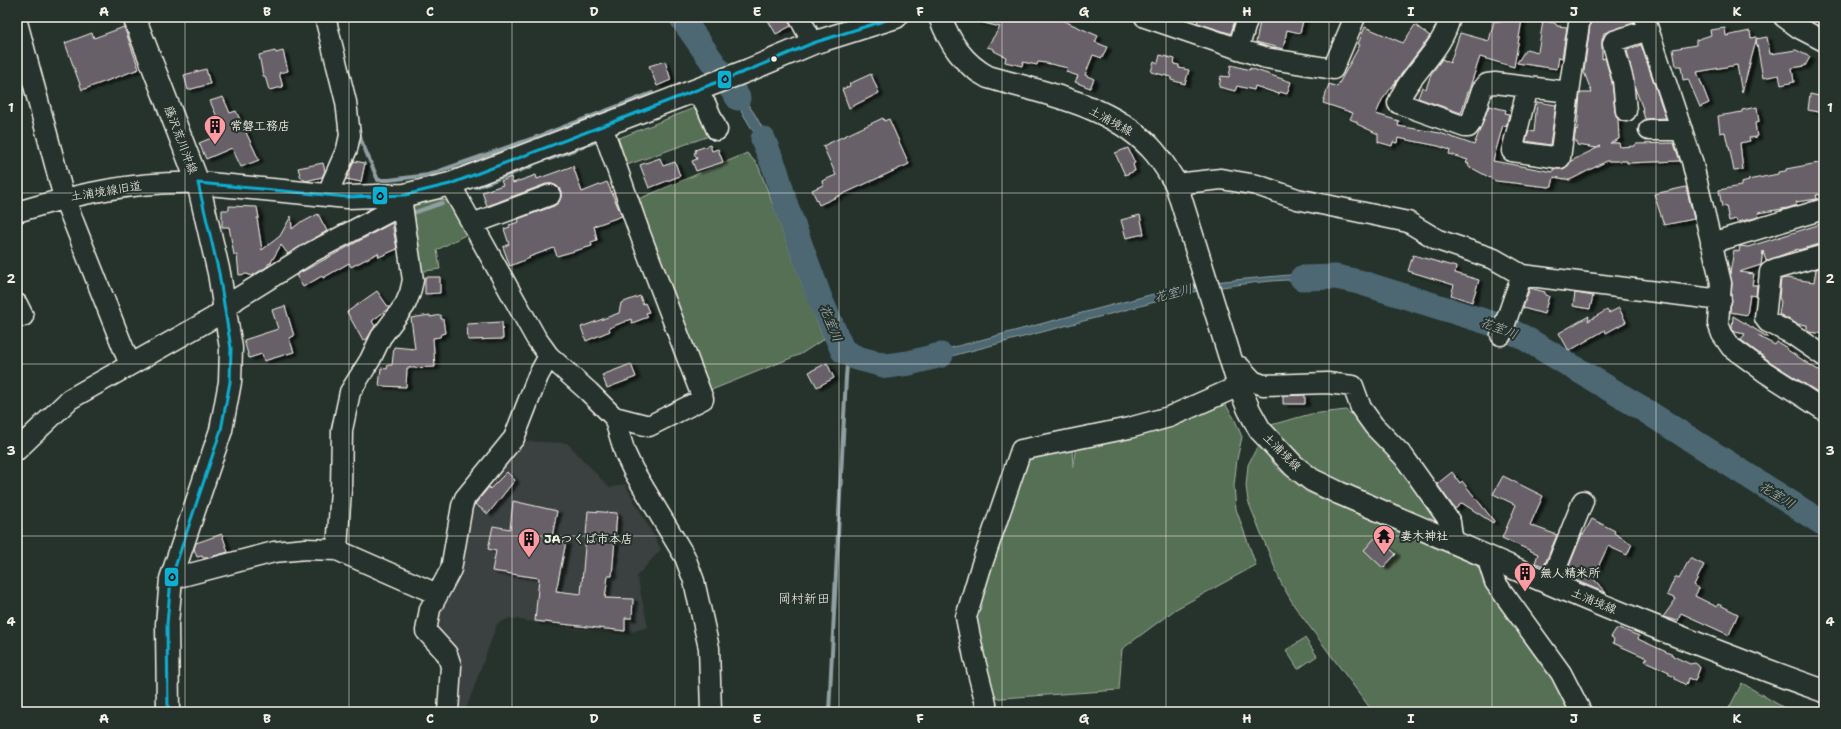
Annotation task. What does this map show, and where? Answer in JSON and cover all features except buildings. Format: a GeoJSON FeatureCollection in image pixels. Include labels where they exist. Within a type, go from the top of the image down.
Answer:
{"type":"FeatureCollection","features":[{"type":"Feature","properties":{"kind":"main road","name":"藤沢荒川沖線"},"geometry":{"type":"LineString","coordinates":[[134,17],[198,183],[226,308],[232,364],[227,406],[171,579],[167,624],[168,712]]}},
{"type":"Feature","properties":{"kind":"main road"},"geometry":{"type":"LineString","coordinates":[[198,183],[330,196],[404,200],[698,90],[813,43],[896,17]]}},
{"type":"Feature","properties":{"kind":"main road","name":"土浦境線"},"geometry":{"type":"LineString","coordinates":[[940,17],[946,34],[956,50],[978,72],[988,77],[1081,105],[1112,118],[1150,147],[1162,161],[1176,184],[1236,378],[1260,430],[1294,466],[1312,480],[1487,557],[1705,648],[1824,691]]}},
{"type":"Feature","properties":{"kind":"street"},"geometry":{"type":"LineString","coordinates":[[325,17],[346,102],[350,135],[347,149],[332,183],[330,196]]}},
{"type":"Feature","properties":{"kind":"street"},"geometry":{"type":"LineString","coordinates":[[799,17],[813,43]]}},
{"type":"Feature","properties":{"kind":"street"},"geometry":{"type":"LineString","coordinates":[[1145,17],[1266,58],[1333,69],[1355,17]]}},
{"type":"Feature","properties":{"kind":"street"},"geometry":{"type":"LineString","coordinates":[[1238,49],[1248,17]]}},
{"type":"Feature","properties":{"kind":"street"},"geometry":{"type":"LineString","coordinates":[[1450,17],[1449,24],[1437,46],[1404,91],[1398,103],[1460,126],[1468,127],[1482,90],[1487,84],[1569,92]]}},
{"type":"Feature","properties":{"kind":"street"},"geometry":{"type":"LineString","coordinates":[[1528,87],[1512,151],[1560,158],[1580,17]]}},
{"type":"Feature","properties":{"kind":"street"},"geometry":{"type":"LineString","coordinates":[[1784,17],[1799,28],[1824,41]]}},
{"type":"Feature","properties":{"kind":"street"},"geometry":{"type":"LineString","coordinates":[[17,22],[64,198],[130,366]]}},
{"type":"Feature","properties":{"kind":"street"},"geometry":{"type":"LineString","coordinates":[[1626,111],[1622,80],[1613,44],[1614,41],[1646,23],[1692,161],[1721,283],[1721,300],[1718,323],[1722,334],[1731,347],[1765,372],[1824,410]]}},
{"type":"Feature","properties":{"kind":"street"},"geometry":{"type":"LineString","coordinates":[[698,90],[717,130]]}},
{"type":"Feature","properties":{"kind":"street"},"geometry":{"type":"LineString","coordinates":[[602,126],[640,234],[703,399],[631,435],[622,444]]}},
{"type":"Feature","properties":{"kind":"street"},"geometry":{"type":"LineString","coordinates":[[1649,130],[1682,130]]}},
{"type":"Feature","properties":{"kind":"street"},"geometry":{"type":"LineString","coordinates":[[1176,184],[1221,179],[1257,185],[1297,199],[1408,222],[1438,240],[1494,259],[1522,275],[1721,300]]}},
{"type":"Feature","properties":{"kind":"street","name":"土浦境線旧道"},"geometry":{"type":"LineString","coordinates":[[17,212],[64,198],[135,185],[166,182],[198,183]]}},
{"type":"Feature","properties":{"kind":"street"},"geometry":{"type":"LineString","coordinates":[[450,184],[536,338],[549,356],[589,392],[614,418],[622,444],[633,470],[685,556],[694,581],[709,648],[711,712]]}},
{"type":"Feature","properties":{"kind":"street"},"geometry":{"type":"LineString","coordinates":[[472,224],[550,195]]}},
{"type":"Feature","properties":{"kind":"street"},"geometry":{"type":"LineString","coordinates":[[17,450],[70,399],[213,318],[312,252],[404,200],[413,280],[410,294],[405,305],[381,337],[370,360],[350,392],[342,430],[341,489],[337,550]]}},
{"type":"Feature","properties":{"kind":"street"},"geometry":{"type":"LineString","coordinates":[[1711,243],[1824,209]]}},
{"type":"Feature","properties":{"kind":"street"},"geometry":{"type":"LineString","coordinates":[[1824,256],[1775,269],[1770,272],[1765,318],[1768,322],[1792,334],[1824,356]]}},
{"type":"Feature","properties":{"kind":"street"},"geometry":{"type":"LineString","coordinates":[[1503,328],[1522,275]]}},
{"type":"Feature","properties":{"kind":"street"},"geometry":{"type":"LineString","coordinates":[[448,712],[451,666],[447,654],[426,631],[430,609],[451,569],[462,506],[465,498],[514,438],[538,376],[549,356]]}},
{"type":"Feature","properties":{"kind":"street"},"geometry":{"type":"LineString","coordinates":[[986,712],[986,704],[966,618],[980,570],[1021,450],[1136,426],[1169,417],[1236,378],[1240,367],[1253,381],[1263,385],[1327,383],[1353,386],[1361,408],[1374,426],[1404,457],[1450,522],[1453,542]]}},
{"type":"Feature","properties":{"kind":"street"},"geometry":{"type":"LineString","coordinates":[[614,418],[649,426]]}},
{"type":"Feature","properties":{"kind":"street"},"geometry":{"type":"LineString","coordinates":[[1550,583],[1583,501]]}},
{"type":"Feature","properties":{"kind":"street"},"geometry":{"type":"LineString","coordinates":[[171,579],[274,552],[306,549],[337,550],[437,594]]}},
{"type":"Feature","properties":{"kind":"street"},"geometry":{"type":"LineString","coordinates":[[1487,557],[1495,582],[1561,673],[1581,712]]}},
{"type":"Feature","properties":{"kind":"shaded area"},"geometry":{"type":"Polygon","coordinates":[[[522,441],[567,443],[610,488],[625,484],[661,549],[637,576],[648,627],[629,633],[578,630],[510,618],[497,624],[465,712],[452,712],[432,629],[471,501],[522,441]]]}},
{"type":"Feature","properties":{"kind":"green space"},"geometry":{"type":"Polygon","coordinates":[[[699,106],[712,135],[624,166],[612,141],[699,106]]]}},
{"type":"Feature","properties":{"kind":"green space"},"geometry":{"type":"Polygon","coordinates":[[[747,153],[758,165],[798,274],[824,339],[801,354],[709,391],[634,201],[747,153]]]}},
{"type":"Feature","properties":{"kind":"green space"},"geometry":{"type":"Polygon","coordinates":[[[436,198],[454,203],[467,234],[437,250],[440,269],[417,272],[411,221],[412,206],[436,198]]]}},
{"type":"Feature","properties":{"kind":"green space"},"geometry":{"type":"Polygon","coordinates":[[[1223,401],[1234,418],[1242,437],[1237,459],[1234,486],[1236,509],[1256,565],[1176,609],[1122,649],[1119,690],[988,699],[974,608],[1019,470],[1035,453],[1072,447],[1073,467],[1076,444],[1223,401]]]}},
{"type":"Feature","properties":{"kind":"green space"},"geometry":{"type":"Polygon","coordinates":[[[1346,410],[1382,440],[1446,528],[1318,473],[1267,426],[1311,414],[1346,410]]]}},
{"type":"Feature","properties":{"kind":"green space"},"geometry":{"type":"Polygon","coordinates":[[[1260,445],[1277,468],[1307,492],[1476,565],[1544,660],[1572,712],[1373,712],[1295,607],[1281,583],[1248,501],[1246,486],[1248,465],[1255,451],[1260,445]]]}},
{"type":"Feature","properties":{"kind":"green space"},"geometry":{"type":"Polygon","coordinates":[[[1305,638],[1317,656],[1298,669],[1286,650],[1305,638]]]}},
{"type":"Feature","properties":{"kind":"green space"},"geometry":{"type":"Polygon","coordinates":[[[1742,683],[1791,712],[1727,712],[1742,683]]]}},
{"type":"Feature","properties":{"kind":"water"},"geometry":{"type":"Polygon","coordinates":[[[681,17],[686,17],[754,113],[767,136],[780,169],[771,172],[758,139],[737,104],[723,71],[681,17]]]}},
{"type":"Feature","properties":{"kind":"water"},"geometry":{"type":"Polygon","coordinates":[[[1311,273],[1337,273],[1337,281],[1302,279],[1284,280],[1228,286],[1193,292],[910,367],[909,359],[1191,284],[1311,273]]]}},
{"type":"Feature","properties":{"kind":"pier"},"geometry":{"type":"Polygon","coordinates":[[[725,70],[744,95],[733,99],[721,72],[725,70]]]}},
{"type":"Feature","properties":{"kind":"waterway","name":"花室川"},"geometry":{"type":"LineString","coordinates":[[681,17],[738,98]]}},
{"type":"Feature","properties":{"kind":"waterway"},"geometry":{"type":"LineString","coordinates":[[359,130],[361,140],[378,180],[389,180],[428,175],[537,137],[652,93]]}},
{"type":"Feature","properties":{"kind":"waterway","name":"花室川"},"geometry":{"type":"LineString","coordinates":[[763,139],[776,171],[786,206],[821,301],[843,351],[857,358],[887,366],[909,363],[941,355]]}},
{"type":"Feature","properties":{"kind":"waterway"},"geometry":{"type":"LineString","coordinates":[[550,159],[600,140]]}},
{"type":"Feature","properties":{"kind":"waterway"},"geometry":{"type":"LineString","coordinates":[[476,187],[532,166]]}},
{"type":"Feature","properties":{"kind":"waterway"},"geometry":{"type":"LineString","coordinates":[[413,213],[442,203]]}},
{"type":"Feature","properties":{"kind":"waterway","name":"花室川"},"geometry":{"type":"LineString","coordinates":[[1302,278],[1336,277],[1359,282],[1497,325],[1523,337],[1638,406],[1824,524]]}},
{"type":"Feature","properties":{"kind":"waterway"},"geometry":{"type":"LineString","coordinates":[[829,712],[847,365],[843,351]]}},
{"type":"Feature","properties":{"kind":"transit line","name":"O"},"geometry":{"type":"LineString","coordinates":[[198,183],[347,197],[405,195],[450,184],[749,70],[813,43],[896,17]]}},
{"type":"Feature","properties":{"kind":"transit line","name":"O"},"geometry":{"type":"LineString","coordinates":[[168,712],[167,624],[171,579],[221,430],[230,382],[231,348],[219,273],[198,183]]}},
{"type":"Feature","properties":{"kind":"place","name":"常磐工務店"},"geometry":{"type":"Point","coordinates":[215,146]}},
{"type":"Feature","properties":{"kind":"place","name":"妻木神社"},"geometry":{"type":"Point","coordinates":[1384,556]}},
{"type":"Feature","properties":{"kind":"place","name":"JAつくば市本店"},"geometry":{"type":"Point","coordinates":[529,558]}},
{"type":"Feature","properties":{"kind":"place","name":"無人精米所"},"geometry":{"type":"Point","coordinates":[1525,592]}},
{"type":"Feature","properties":{"kind":"district","name":"岡村新田"},"geometry":{"type":"Point","coordinates":[804,598]}}]}
